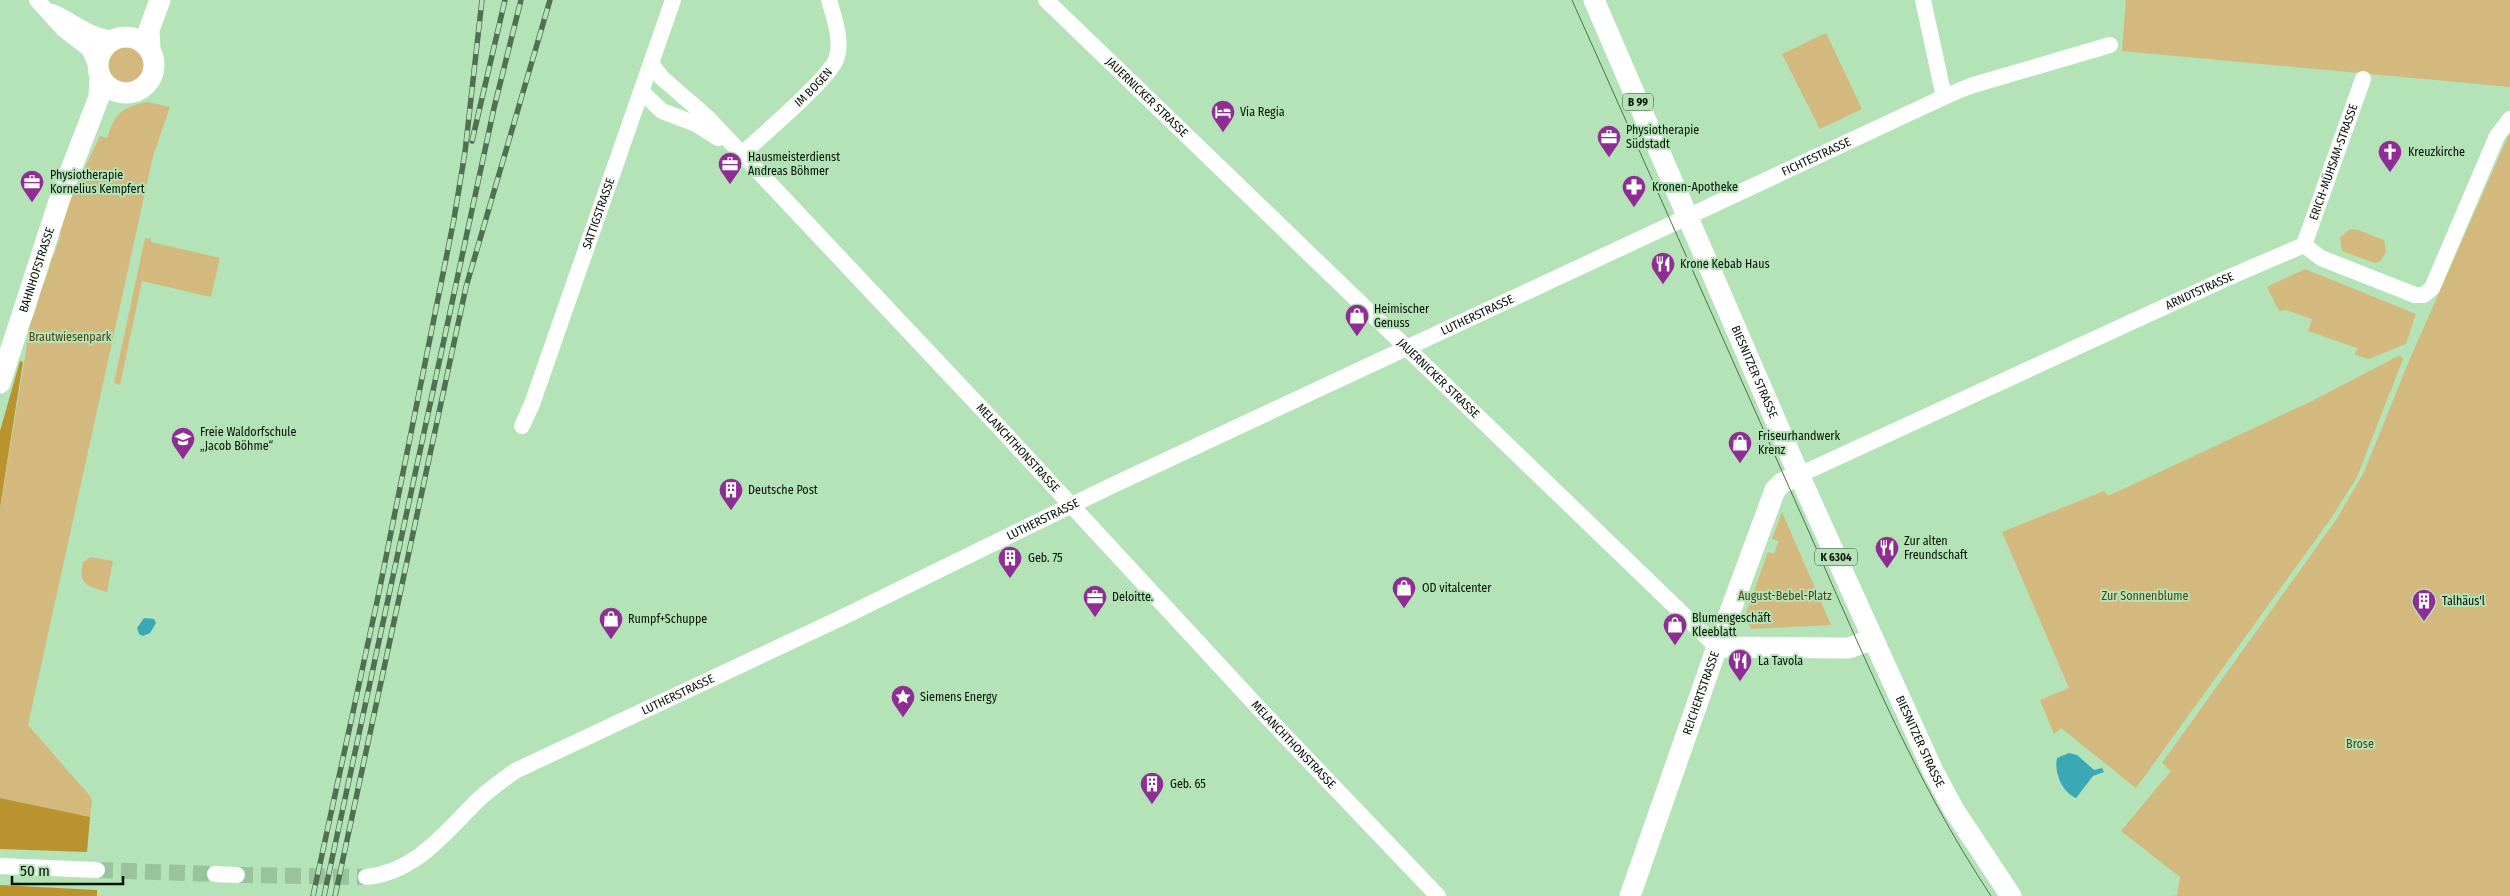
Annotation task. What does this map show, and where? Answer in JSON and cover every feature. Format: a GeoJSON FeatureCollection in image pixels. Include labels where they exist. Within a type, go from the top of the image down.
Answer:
{"type":"FeatureCollection","features":[{"type":"Feature","properties":{"kind":"main road"},"geometry":{"type":"LineString","coordinates":[[150,0],[135,26],[102,49],[98,58],[99,73],[106,85],[122,93],[138,91],[150,80],[155,62],[150,49],[149,30],[160,0]]}},
{"type":"Feature","properties":{"kind":"main road","name":"BIESNITZER STRASSE"},"geometry":{"type":"LineString","coordinates":[[1594,0],[1799,475],[1932,771],[1954,810],[2010,896]]}},
{"type":"Feature","properties":{"kind":"main road"},"geometry":{"type":"LineString","coordinates":[[118,37],[139,39],[150,49]]}},
{"type":"Feature","properties":{"kind":"main road","name":"BAHNHOFSTRASSE"},"geometry":{"type":"LineString","coordinates":[[0,382],[39,260],[99,97],[99,73]]}},
{"type":"Feature","properties":{"kind":"main road","name":"BAHNHOFSTRASSE"},"geometry":{"type":"LineString","coordinates":[[76,157],[95,132],[112,103],[122,93]]}},
{"type":"Feature","properties":{"kind":"main road","name":"REICHERTSTRASSE"},"geometry":{"type":"LineString","coordinates":[[1630,896],[1716,647],[1775,490],[1782,483],[1799,475]]}},
{"type":"Feature","properties":{"kind":"main road"},"geometry":{"type":"LineString","coordinates":[[1716,647],[1849,648],[1873,639]]}},
{"type":"Feature","properties":{"kind":"street"},"geometry":{"type":"LineString","coordinates":[[37,0],[50,11],[63,28],[89,49],[99,73]]}},
{"type":"Feature","properties":{"kind":"street","name":"SATTIGSTRASSE"},"geometry":{"type":"LineString","coordinates":[[522,426],[652,65],[673,0]]}},
{"type":"Feature","properties":{"kind":"street","name":"IM BOGEN"},"geometry":{"type":"LineString","coordinates":[[741,154],[819,82],[834,65],[838,48],[829,0]]}},
{"type":"Feature","properties":{"kind":"street","name":"JAUERNICKER STRASSE"},"geometry":{"type":"LineString","coordinates":[[1046,0],[1716,647]]}},
{"type":"Feature","properties":{"kind":"street"},"geometry":{"type":"LineString","coordinates":[[1923,0],[1944,97]]}},
{"type":"Feature","properties":{"kind":"street"},"geometry":{"type":"LineString","coordinates":[[50,11],[69,19],[100,38],[118,37]]}},
{"type":"Feature","properties":{"kind":"street","name":"FICHTESTRASSE"},"geometry":{"type":"LineString","coordinates":[[1687,216],[1970,86],[2110,46]]}},
{"type":"Feature","properties":{"kind":"street","name":"MELANCHTHONSTRASSE"},"geometry":{"type":"LineString","coordinates":[[652,65],[662,78],[707,117],[999,426],[1070,506],[1269,719],[1438,896]]}},
{"type":"Feature","properties":{"kind":"street","name":"ERICH-MÜHSAM-STRASSE"},"geometry":{"type":"LineString","coordinates":[[2304,245],[2363,79]]}},
{"type":"Feature","properties":{"kind":"street","name":"MELANCHTHONSTRASSE"},"geometry":{"type":"LineString","coordinates":[[642,92],[662,111],[696,124],[741,154]]}},
{"type":"Feature","properties":{"kind":"street"},"geometry":{"type":"LineString","coordinates":[[2304,245],[2320,258],[2415,295],[2424,295],[2432,288],[2497,136],[2510,119]]}},
{"type":"Feature","properties":{"kind":"street","name":"LUTHERSTRASSE"},"geometry":{"type":"LineString","coordinates":[[366,877],[394,872],[410,864],[433,846],[492,786],[515,771],[842,617],[1070,506],[1687,216]]}},
{"type":"Feature","properties":{"kind":"street","name":"ARNDTSTRASSE"},"geometry":{"type":"LineString","coordinates":[[1799,475],[2224,279],[2304,245]]}},
{"type":"Feature","properties":{"kind":"street"},"geometry":{"type":"LineString","coordinates":[[0,866],[97,870]]}},
{"type":"Feature","properties":{"kind":"street"},"geometry":{"type":"LineString","coordinates":[[215,874],[237,875]]}},
{"type":"Feature","properties":{"kind":"green space"},"geometry":{"type":"Polygon","coordinates":[[[2126,0],[2510,0],[2510,87],[2122,51],[2126,0]]]}},
{"type":"Feature","properties":{"kind":"green space"},"geometry":{"type":"Polygon","coordinates":[[[1826,33],[1862,109],[1820,129],[1782,54],[1826,33]]]}},
{"type":"Feature","properties":{"kind":"green space"},"geometry":{"type":"Polygon","coordinates":[[[126,47],[133,48],[139,52],[143,58],[143,72],[139,78],[133,82],[126,83],[119,82],[113,78],[109,72],[108,65],[109,58],[113,52],[119,48],[126,47]]]}},
{"type":"Feature","properties":{"kind":"green space","name":"Brautwiesenpark"},"geometry":{"type":"Polygon","coordinates":[[[147,102],[170,107],[153,156],[28,725],[90,796],[92,801],[90,817],[0,798],[0,507],[29,333],[24,332],[28,317],[33,318],[40,295],[36,294],[39,285],[43,286],[50,266],[47,264],[49,256],[53,257],[61,235],[57,234],[75,188],[100,136],[107,138],[113,122],[125,109],[147,102]]]}},
{"type":"Feature","properties":{"kind":"green space","name":"Brose"},"geometry":{"type":"Polygon","coordinates":[[[2510,132],[2510,896],[2173,896],[2177,895],[2180,877],[2121,831],[2171,771],[2162,763],[2336,520],[2364,472],[2409,361],[2510,132]]]}},
{"type":"Feature","properties":{"kind":"green space"},"geometry":{"type":"Polygon","coordinates":[[[2350,229],[2358,230],[2384,240],[2386,251],[2381,261],[2375,263],[2342,251],[2340,238],[2350,229]]]}},
{"type":"Feature","properties":{"kind":"green space"},"geometry":{"type":"Polygon","coordinates":[[[145,238],[151,239],[151,242],[220,258],[211,297],[142,281],[120,385],[114,383],[145,238]]]}},
{"type":"Feature","properties":{"kind":"green space"},"geometry":{"type":"Polygon","coordinates":[[[2305,269],[2416,314],[2406,344],[2369,359],[2355,355],[2357,348],[2308,331],[2312,319],[2286,310],[2279,311],[2267,287],[2305,269]]]}},
{"type":"Feature","properties":{"kind":"green space","name":"Zur Sonnenblume"},"geometry":{"type":"Polygon","coordinates":[[[2400,355],[2403,359],[2357,477],[2332,517],[2136,788],[2061,728],[2054,734],[2040,700],[2069,688],[2002,532],[2104,491],[2108,496],[2312,401],[2400,355]]]}},
{"type":"Feature","properties":{"kind":"green space","name":"August-Bebel-Platz"},"geometry":{"type":"Polygon","coordinates":[[[1782,512],[1831,625],[1751,629],[1745,616],[1768,552],[1774,554],[1779,541],[1772,539],[1782,512]]]}},
{"type":"Feature","properties":{"kind":"green space"},"geometry":{"type":"Polygon","coordinates":[[[91,557],[113,561],[107,592],[89,586],[83,580],[83,562],[91,557]]]}},
{"type":"Feature","properties":{"kind":"shaded area"},"geometry":{"type":"Polygon","coordinates":[[[20,361],[23,362],[0,507],[0,431],[20,361]]]}},
{"type":"Feature","properties":{"kind":"shaded area"},"geometry":{"type":"Polygon","coordinates":[[[0,798],[90,817],[87,852],[0,849],[0,798]]]}},
{"type":"Feature","properties":{"kind":"shaded area"},"geometry":{"type":"Polygon","coordinates":[[[0,885],[97,890],[97,896],[0,896],[0,885]]]}},
{"type":"Feature","properties":{"kind":"water"},"geometry":{"type":"Polygon","coordinates":[[[144,618],[154,619],[156,623],[150,633],[143,636],[139,634],[137,628],[144,618]]]}},
{"type":"Feature","properties":{"kind":"water"},"geometry":{"type":"Polygon","coordinates":[[[2069,753],[2077,755],[2094,770],[2102,768],[2104,772],[2093,776],[2076,798],[2063,787],[2058,776],[2056,764],[2057,758],[2069,753]]]}},
{"type":"Feature","properties":{"kind":"tunnel"},"geometry":{"type":"LineString","coordinates":[[97,870],[215,874]]}},
{"type":"Feature","properties":{"kind":"tunnel"},"geometry":{"type":"LineString","coordinates":[[237,875],[366,877]]}},
{"type":"Feature","properties":{"kind":"tram line"},"geometry":{"type":"LineString","coordinates":[[1572,0],[1890,713],[1937,806],[1991,896]]}},
{"type":"Feature","properties":{"kind":"railway"},"geometry":{"type":"LineString","coordinates":[[313,896],[378,597],[454,219],[465,152],[482,0]]}},
{"type":"Feature","properties":{"kind":"railway"},"geometry":{"type":"LineString","coordinates":[[472,141],[505,0]]}},
{"type":"Feature","properties":{"kind":"railway"},"geometry":{"type":"LineString","coordinates":[[324,896],[494,108],[521,0]]}},
{"type":"Feature","properties":{"kind":"railway"},"geometry":{"type":"LineString","coordinates":[[335,896],[466,287],[550,0]]}},
{"type":"Feature","properties":{"kind":"place","name":"Via Regia"},"geometry":{"type":"Point","coordinates":[1223,133]}},
{"type":"Feature","properties":{"kind":"place","name":"Physiotherapie Südstadt"},"geometry":{"type":"Point","coordinates":[1609,158]}},
{"type":"Feature","properties":{"kind":"place","name":"Kreuzkirche"},"geometry":{"type":"Point","coordinates":[2390,173]}},
{"type":"Feature","properties":{"kind":"place","name":"Hausmeisterdienst Andreas Böhmer"},"geometry":{"type":"Point","coordinates":[730,185]}},
{"type":"Feature","properties":{"kind":"place","name":"Physiotherapie Kornelius Kempfert"},"geometry":{"type":"Point","coordinates":[32,203]}},
{"type":"Feature","properties":{"kind":"place","name":"Kronen-Apotheke"},"geometry":{"type":"Point","coordinates":[1634,208]}},
{"type":"Feature","properties":{"kind":"place","name":"Krone Kebab Haus"},"geometry":{"type":"Point","coordinates":[1663,285]}},
{"type":"Feature","properties":{"kind":"place","name":"Heimischer Genuss"},"geometry":{"type":"Point","coordinates":[1357,337]}},
{"type":"Feature","properties":{"kind":"place","name":"Freie Waldorfschule „Jacob Böhme“"},"geometry":{"type":"Point","coordinates":[183,460]}},
{"type":"Feature","properties":{"kind":"place","name":"Friseurhandwerk Krenz"},"geometry":{"type":"Point","coordinates":[1740,464]}},
{"type":"Feature","properties":{"kind":"place","name":"Deutsche Post"},"geometry":{"type":"Point","coordinates":[731,511]}},
{"type":"Feature","properties":{"kind":"place","name":"Zur alten Freundschaft"},"geometry":{"type":"Point","coordinates":[1887,569]}},
{"type":"Feature","properties":{"kind":"place","name":"Geb. 75"},"geometry":{"type":"Point","coordinates":[1010,579]}},
{"type":"Feature","properties":{"kind":"place","name":"OD vitalcenter"},"geometry":{"type":"Point","coordinates":[1404,609]}},
{"type":"Feature","properties":{"kind":"place","name":"Deloitte."},"geometry":{"type":"Point","coordinates":[1095,618]}},
{"type":"Feature","properties":{"kind":"place","name":"Talhäus'l"},"geometry":{"type":"Point","coordinates":[2424,622]}},
{"type":"Feature","properties":{"kind":"place","name":"Rumpf+Schuppe"},"geometry":{"type":"Point","coordinates":[611,640]}},
{"type":"Feature","properties":{"kind":"place","name":"Blumengeschäft Kleeblatt"},"geometry":{"type":"Point","coordinates":[1675,646]}},
{"type":"Feature","properties":{"kind":"place","name":"La Tavola"},"geometry":{"type":"Point","coordinates":[1740,682]}},
{"type":"Feature","properties":{"kind":"place","name":"Siemens Energy"},"geometry":{"type":"Point","coordinates":[903,718]}},
{"type":"Feature","properties":{"kind":"place","name":"Geb. 65"},"geometry":{"type":"Point","coordinates":[1152,805]}}]}
